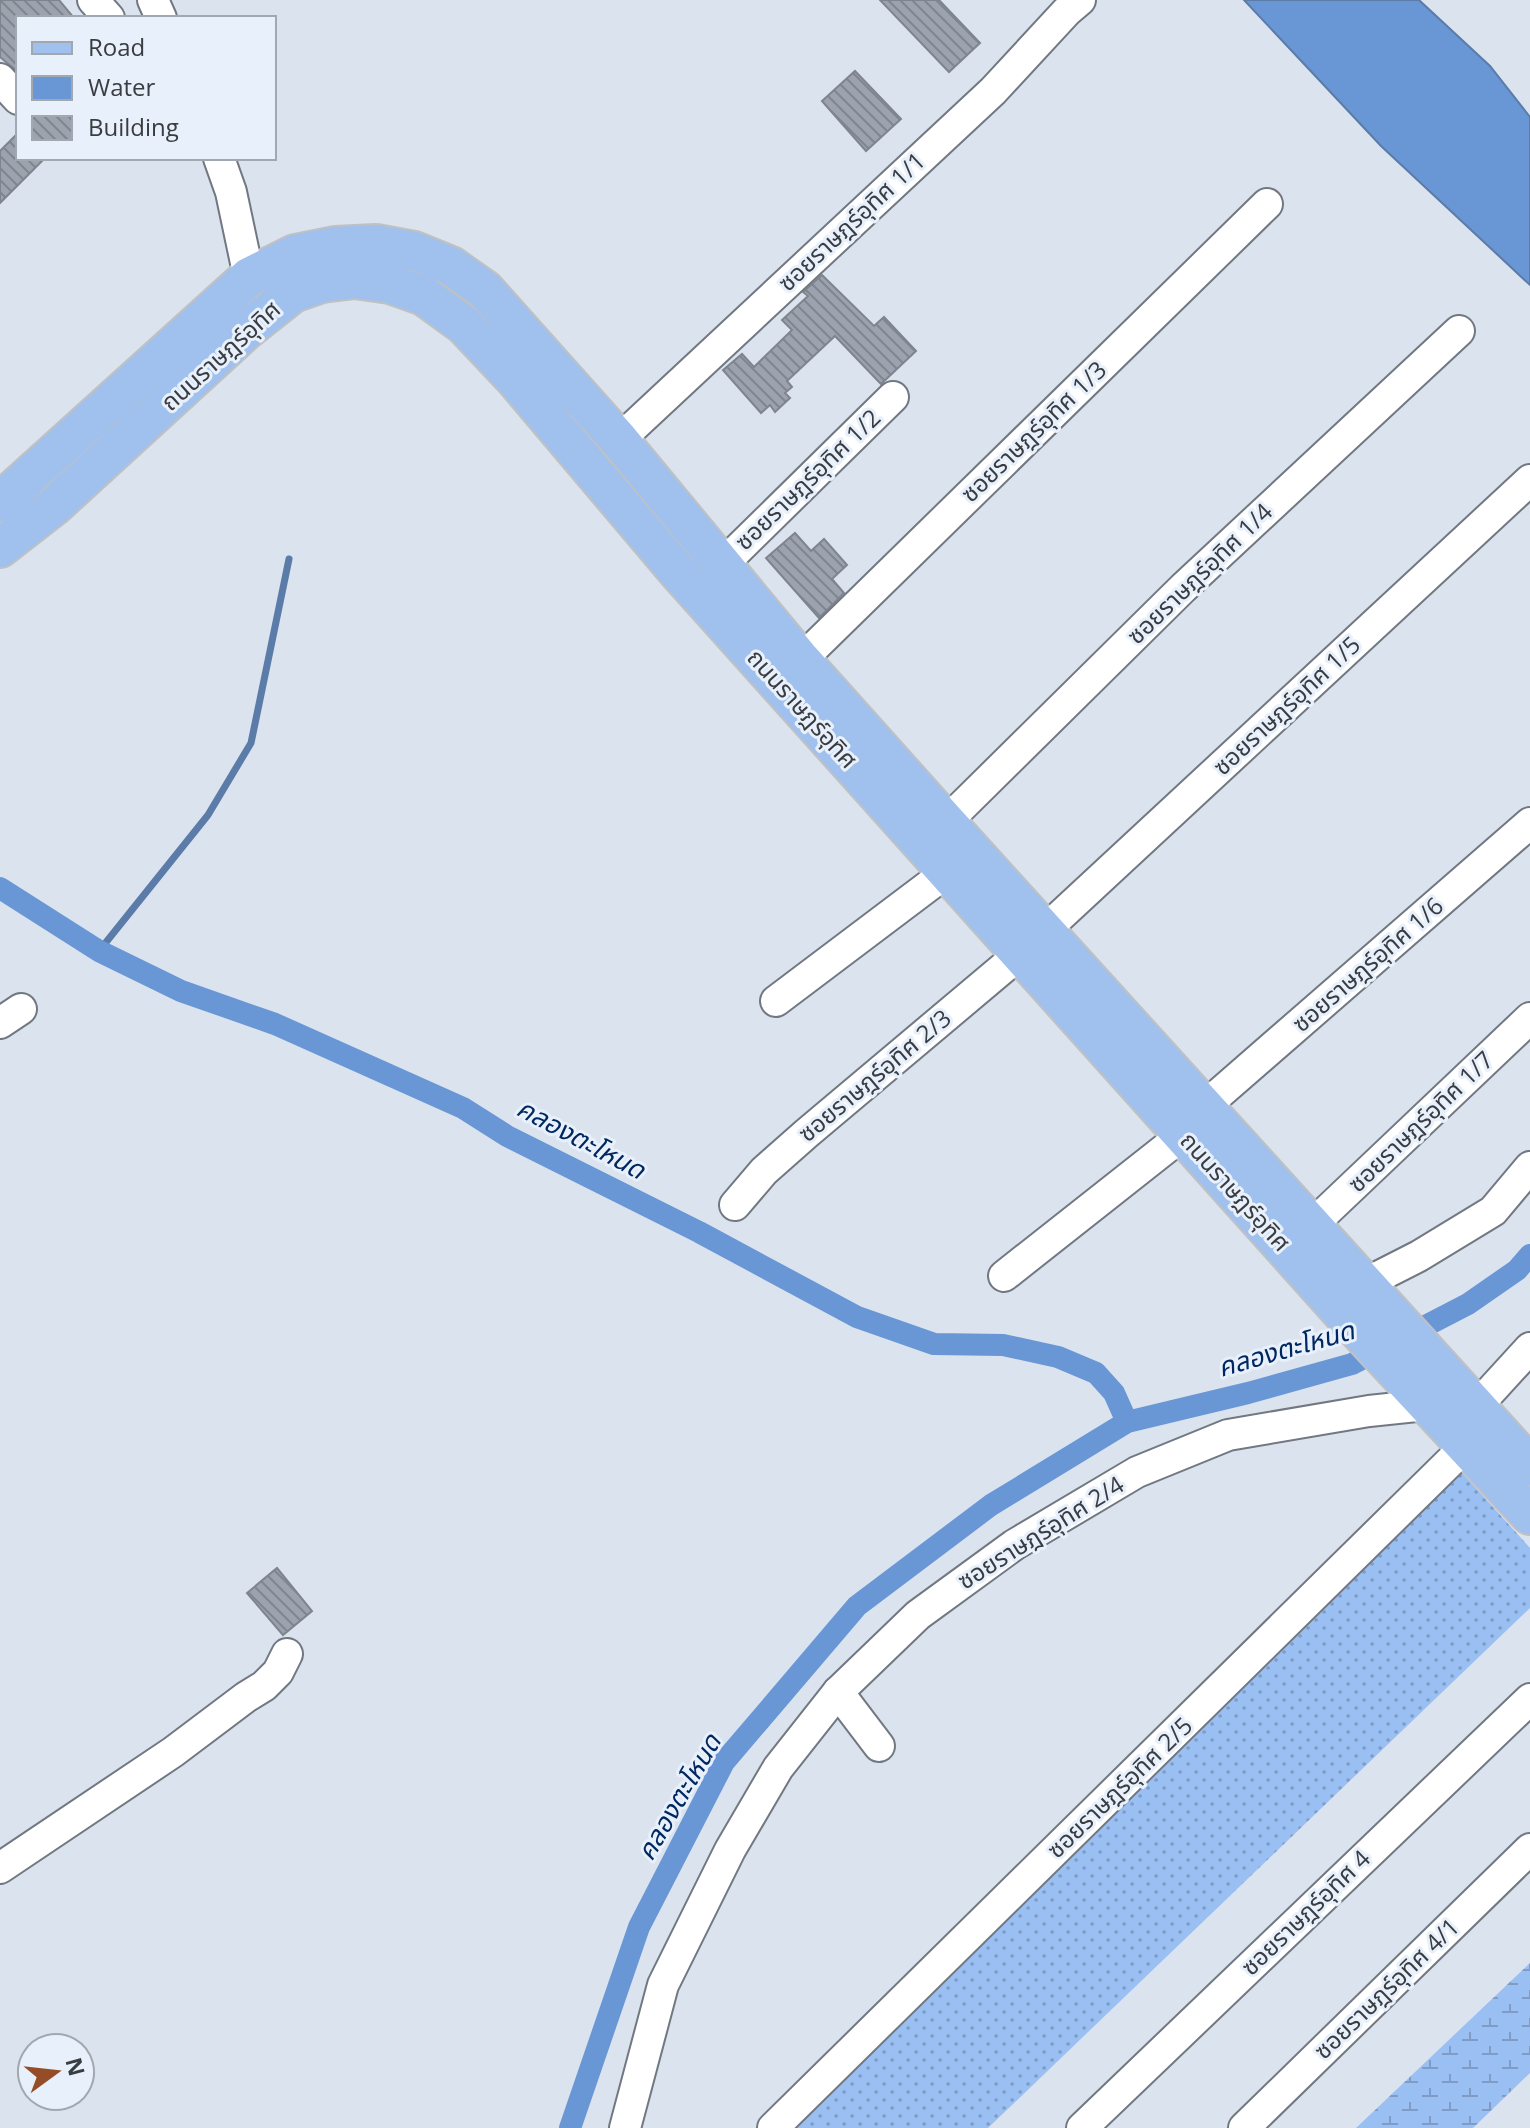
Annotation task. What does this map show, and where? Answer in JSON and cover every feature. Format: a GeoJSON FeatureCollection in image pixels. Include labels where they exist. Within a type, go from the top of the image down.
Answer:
{"type":"FeatureCollection","features":[{"type":"Feature","properties":{"kind":"main road","name":"ถนนราษฎร์อุทิศ"},"geometry":{"type":"LineString","coordinates":[[0,502],[249,277],[295,254],[335,246],[389,246],[414,251],[451,266],[485,290],[619,440],[801,660],[946,822],[1033,942],[1367,1305]]}},
{"type":"Feature","properties":{"kind":"main road","name":"ถนนราษฎร์อุทิศ"},"geometry":{"type":"LineString","coordinates":[[0,548],[54,506],[245,331],[293,293],[322,283],[355,279],[390,284],[424,296],[464,325],[514,378],[678,572],[947,872],[1033,942]]}},
{"type":"Feature","properties":{"kind":"main road","name":"ถนนราษฎร์อุทิศ"},"geometry":{"type":"LineString","coordinates":[[1194,1120],[1312,1225],[1466,1446],[1530,1515]]}},
{"type":"Feature","properties":{"kind":"main road","name":"ถนนราษฎร์อุทิศ"},"geometry":{"type":"LineString","coordinates":[[1427,1388],[1476,1407],[1530,1466]]}},
{"type":"Feature","properties":{"kind":"street"},"geometry":{"type":"LineString","coordinates":[[93,0],[107,16]]}},
{"type":"Feature","properties":{"kind":"street","name":"ซอยราษฎร์อุทิศ 1/1"},"geometry":{"type":"LineString","coordinates":[[619,440],[993,91],[1080,0]]}},
{"type":"Feature","properties":{"kind":"street"},"geometry":{"type":"LineString","coordinates":[[0,79],[16,97]]}},
{"type":"Feature","properties":{"kind":"street"},"geometry":{"type":"LineString","coordinates":[[220,160],[231,192],[249,277]]}},
{"type":"Feature","properties":{"kind":"street","name":"ซอยราษฎร์อุทิศ 1/3"},"geometry":{"type":"LineString","coordinates":[[801,660],[1267,204]]}},
{"type":"Feature","properties":{"kind":"street","name":"ซอยราษฎร์อุทิศ 1/4"},"geometry":{"type":"LineString","coordinates":[[946,822],[1183,588],[1459,331]]}},
{"type":"Feature","properties":{"kind":"street","name":"ซอยราษฎร์อุทิศ 1/2"},"geometry":{"type":"LineString","coordinates":[[723,564],[893,397]]}},
{"type":"Feature","properties":{"kind":"street","name":"ซอยราษฎร์อุทิศ 1/5"},"geometry":{"type":"LineString","coordinates":[[1033,942],[1530,480]]}},
{"type":"Feature","properties":{"kind":"street","name":"ซอยราษฎร์อุทิศ 1/6"},"geometry":{"type":"LineString","coordinates":[[1004,1276],[1194,1120],[1530,823]]}},
{"type":"Feature","properties":{"kind":"street"},"geometry":{"type":"LineString","coordinates":[[776,1001],[947,872]]}},
{"type":"Feature","properties":{"kind":"street","name":"ซอยราษฎร์อุทิศ 2/3"},"geometry":{"type":"LineString","coordinates":[[735,1205],[764,1171],[807,1133],[1033,942]]}},
{"type":"Feature","properties":{"kind":"street","name":"ซอยราษฎร์อุทิศ 1/7"},"geometry":{"type":"LineString","coordinates":[[1312,1225],[1530,1018]]}},
{"type":"Feature","properties":{"kind":"street"},"geometry":{"type":"LineString","coordinates":[[1367,1305],[1419,1256],[1493,1211],[1530,1167]]}},
{"type":"Feature","properties":{"kind":"street"},"geometry":{"type":"LineString","coordinates":[[1476,1407],[1530,1348]]}},
{"type":"Feature","properties":{"kind":"street","name":"ซอยราษฎร์อุทิศ 2/4"},"geometry":{"type":"LineString","coordinates":[[625,2128],[663,1985],[730,1850],[778,1768],[838,1692],[918,1615],[1014,1545],[1137,1472],[1228,1435],[1369,1411],[1427,1388]]}},
{"type":"Feature","properties":{"kind":"street","name":"ซอยราษฎร์อุทิศ 2/5"},"geometry":{"type":"LineString","coordinates":[[773,2128],[1466,1446]]}},
{"type":"Feature","properties":{"kind":"street"},"geometry":{"type":"LineString","coordinates":[[0,1868],[173,1752],[264,1686],[278,1672],[287,1654]]}},
{"type":"Feature","properties":{"kind":"street"},"geometry":{"type":"LineString","coordinates":[[838,1692],[879,1746]]}},
{"type":"Feature","properties":{"kind":"street","name":"ซอยราษฎร์อุทิศ 4"},"geometry":{"type":"LineString","coordinates":[[1082,2128],[1530,1699]]}},
{"type":"Feature","properties":{"kind":"street","name":"ซอยราษฎร์อุทิศ 4/1"},"geometry":{"type":"LineString","coordinates":[[1244,2128],[1530,1849]]}},
{"type":"Feature","properties":{"kind":"green space"},"geometry":{"type":"Polygon","coordinates":[[[1456,1466],[1530,1548],[1530,1608],[988,2128],[768,2128],[1456,1466]]]}},
{"type":"Feature","properties":{"kind":"green space"},"geometry":{"type":"Polygon","coordinates":[[[1530,1963],[1530,2073],[1473,2128],[1356,2128],[1530,1963]]]}},
{"type":"Feature","properties":{"kind":"water"},"geometry":{"type":"Polygon","coordinates":[[[1244,0],[1419,0],[1490,66],[1530,117],[1530,285],[1381,146],[1244,0]]]}},
{"type":"Feature","properties":{"kind":"building"},"geometry":{"type":"Polygon","coordinates":[[[0,0],[59,0],[72,16],[16,16],[16,70],[0,57],[0,0]]]}},
{"type":"Feature","properties":{"kind":"building"},"geometry":{"type":"Polygon","coordinates":[[[880,0],[939,0],[980,43],[949,72],[880,0]]]}},
{"type":"Feature","properties":{"kind":"building"},"geometry":{"type":"Polygon","coordinates":[[[855,71],[901,119],[866,151],[822,101],[855,71]]]}},
{"type":"Feature","properties":{"kind":"building"},"geometry":{"type":"Polygon","coordinates":[[[16,135],[16,160],[43,160],[0,203],[0,151],[16,135]]]}},
{"type":"Feature","properties":{"kind":"building"},"geometry":{"type":"Polygon","coordinates":[[[822,275],[874,326],[884,317],[916,351],[881,384],[835,336],[787,381],[792,387],[785,393],[790,398],[775,412],[770,405],[761,413],[723,370],[742,354],[754,367],[792,330],[782,320],[808,296],[803,292],[822,275]]]}},
{"type":"Feature","properties":{"kind":"building"},"geometry":{"type":"Polygon","coordinates":[[[795,533],[811,551],[824,539],[847,565],[832,579],[844,593],[819,618],[766,558],[795,533]]]}},
{"type":"Feature","properties":{"kind":"building"},"geometry":{"type":"Polygon","coordinates":[[[277,1568],[312,1611],[283,1635],[247,1593],[277,1568]]]}},
{"type":"Feature","properties":{"kind":"waterway"},"geometry":{"type":"LineString","coordinates":[[99,951],[208,815],[251,743],[289,559]]}},
{"type":"Feature","properties":{"kind":"waterway","name":"คลองตะโหนด"},"geometry":{"type":"LineString","coordinates":[[0,888],[99,951],[181,991],[275,1024],[463,1108],[507,1136],[699,1232],[857,1317],[934,1344],[1003,1345],[1058,1357],[1096,1373],[1114,1393],[1127,1422]]}},
{"type":"Feature","properties":{"kind":"waterway","name":"คลองตะโหนด"},"geometry":{"type":"LineString","coordinates":[[570,2128],[639,1927],[724,1762],[857,1606],[991,1505],[1127,1422],[1352,1364],[1468,1304],[1517,1270],[1530,1255]]}}]}
